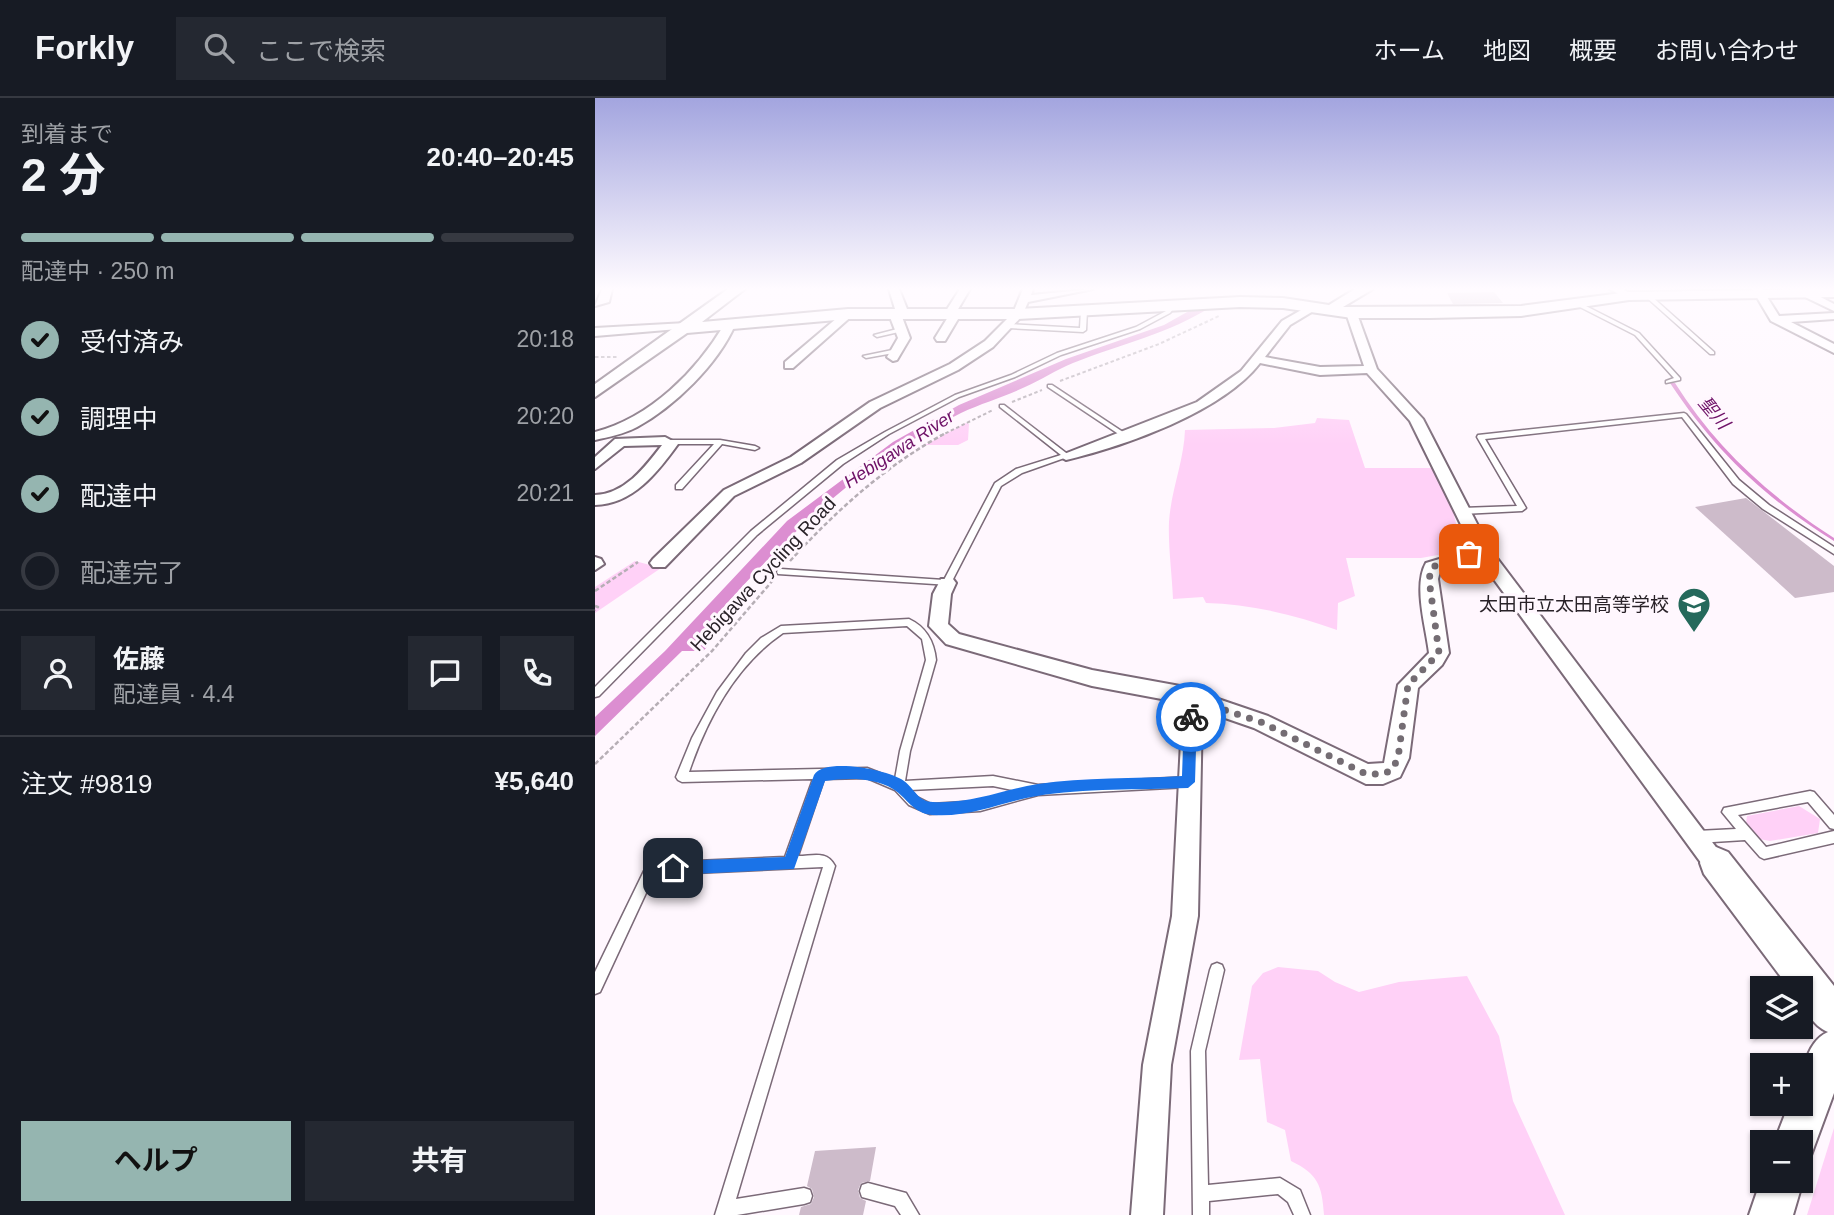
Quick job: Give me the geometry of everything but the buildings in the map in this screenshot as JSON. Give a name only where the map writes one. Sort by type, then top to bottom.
[{"type":"street","points":[[595,392],[665,341]]},
{"type":"street","points":[[595,465],[617,436],[655,409],[721,341]]},
{"type":"street","points":[[789,365],[817,341]]},
{"type":"street","points":[[895,354],[902,341]]},
{"type":"street","points":[[659,563],[729,494],[812,450],[875,405],[954,367],[991,341]]},
{"type":"street","points":[[1066,456],[1202,405],[1233,385],[1271,341]]},
{"type":"street","points":[[1362,341],[1378,382],[1416,419],[1483,552],[1834,1016]]},
{"type":"street","points":[[1818,341],[1834,349]]},
{"type":"street","points":[[1256,359],[1320,372],[1371,369]]},
{"type":"street","points":[[595,436],[669,442],[669,447],[622,496],[610,500],[595,500]]},
{"type":"street","points":[[947,583],[942,594],[939,626],[953,639],[1092,678],[1179,694],[1261,722],[1366,774],[1383,774],[1392,770],[1398,758],[1408,685],[1439,653],[1429,579],[1432,567],[1483,552]]},
{"type":"street","points":[[1147,1215],[1157,1065],[1185,916],[1188,782],[1194,700]]},
{"type":"street","points":[[1800,1130],[1825,1064],[1834,1049]]},
{"type":"street","points":[[1771,1215],[1778,1193]]},
{"type":"lane","points":[[595,693],[676,615],[740,546],[840,462],[887,433],[957,396],[1013,376],[1059,354],[1098,341]]},
{"type":"lane","points":[[1644,341],[1678,379],[1672,382]]},
{"type":"lane","points":[[1698,341],[1712,353]]},
{"type":"lane","points":[[866,356],[895,354]]},
{"type":"lane","points":[[1050,386],[1125,436]]},
{"type":"lane","points":[[1002,406],[1066,456]]},
{"type":"lane","points":[[1462,511],[1522,508],[1481,437],[1684,415],[1736,482],[1766,507],[1834,551]]},
{"type":"lane","points":[[669,442],[720,442],[755,447]]},
{"type":"lane","points":[[679,487],[720,442]]},
{"type":"lane","points":[[781,572],[947,583],[998,485],[1019,471],[1066,456]]},
{"type":"lane","points":[[899,786],[905,751],[931,660],[930,647],[922,631],[909,622],[781,630],[771,635],[732,677],[682,777],[867,773],[899,786],[993,781],[1038,790]]},
{"type":"lane","points":[[789,864],[820,775]]},
{"type":"lane","points":[[899,786],[913,802],[930,809],[980,806],[1038,790],[1188,782]]},
{"type":"lane","points":[[1834,824],[1810,796],[1728,812],[1764,853],[1834,837]]},
{"type":"lane","points":[[1706,850],[1746,834]]},
{"type":"lane","points":[[595,988],[648,875],[673,868],[825,861],[829,866],[724,1212],[804,1196]]},
{"type":"lane","points":[[1201,1215],[1198,1051],[1217,970]]},
{"type":"lane","points":[[1200,1194],[1280,1186],[1294,1196],[1302,1215]]},
{"type":"lane","points":[[867,1191],[900,1199],[911,1215]]},
{"type":"path","name":"Hebigawa Cycling Road","points":[[595,764],[712,651],[814,533],[857,493],[925,445],[1002,406],[1092,366],[1165,341]]},
{"type":"path","points":[[595,591],[638,562]]},
{"type":"shaded area","points":[[1118,341],[1136,341],[1073,363],[1017,391],[961,413],[885,458],[818,512],[756,572],[697,637],[708,646],[703,651],[682,651],[595,736],[595,717],[665,651],[787,521],[893,442],[959,405],[1066,359]]},
{"type":"shaded area","points":[[1670,383],[1675,383],[1708,428],[1745,469],[1766,488],[1834,538],[1834,541],[1786,508],[1723,452]]},
{"type":"shaded area","points":[[1317,418],[1349,420],[1365,468],[1432,468],[1452,507],[1462,548],[1460,551],[1421,558],[1346,558],[1355,596],[1338,603],[1337,630],[1273,611],[1206,603],[1203,597],[1173,599],[1169,522],[1185,430],[1274,428],[1315,423]]},
{"type":"shaded area","points":[[966,423],[969,424],[968,440],[958,445],[925,445]]},
{"type":"shaded area","points":[[635,561],[661,568],[595,613],[595,587]]},
{"type":"shaded area","points":[[1799,806],[1820,819],[1818,833],[1770,841],[1759,839],[1746,823],[1747,816]]},
{"type":"shaded area","points":[[1278,967],[1318,971],[1359,992],[1399,982],[1467,976],[1499,1036],[1513,1101],[1565,1215],[1324,1215],[1317,1182],[1307,1171],[1291,1161],[1285,1130],[1267,1122],[1260,1059],[1239,1060],[1252,986],[1263,973]]},
{"type":"shaded area","points":[[1834,1128],[1834,1215],[1807,1215]]},
{"type":"way so far","points":[[1191,717],[1194,700],[1261,722],[1366,774],[1383,774],[1392,770],[1398,758],[1408,685],[1439,653],[1438,628],[1429,579],[1432,567],[1469,554]]},
{"type":"place","name":"太田市立太田高等学校","points":[[1694,634]]},
{"type":"route","points":[[673,868],[789,864],[820,775],[844,772],[876,775],[899,786],[913,802],[930,809],[980,806],[1038,790],[1188,782],[1191,717]]},
{"type":"water label","name":"聖川","points":[[1714,413]]},
{"type":"water label","name":"Hebigawa River","points":[[899,449]]}]
